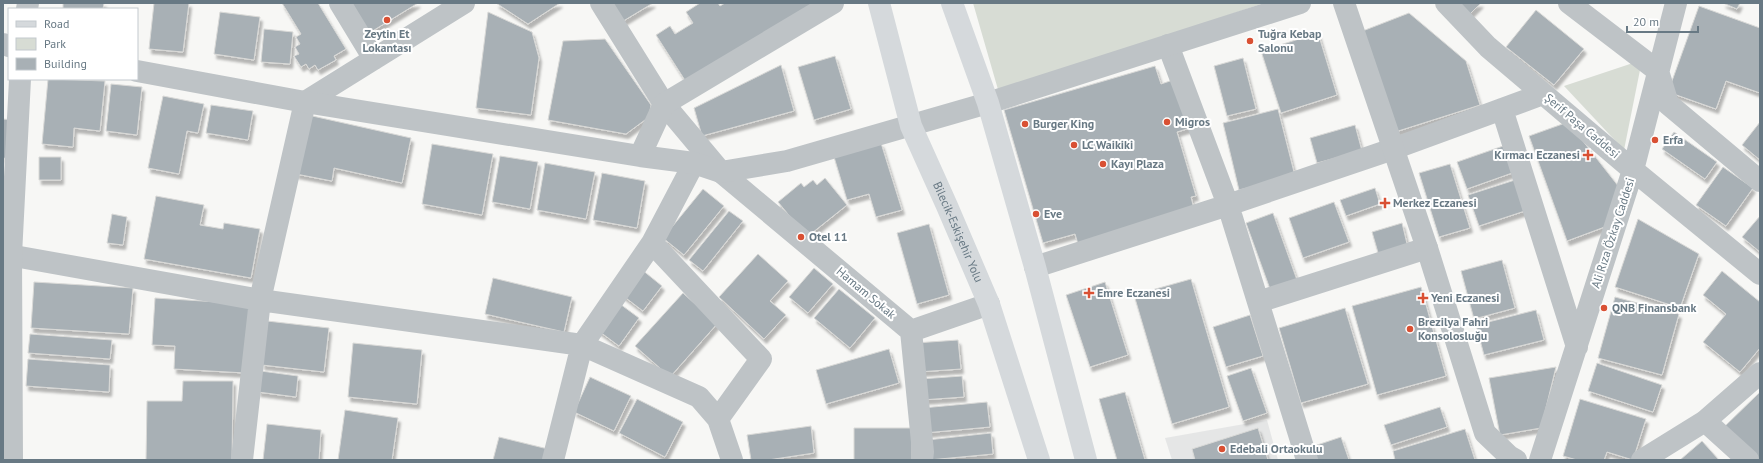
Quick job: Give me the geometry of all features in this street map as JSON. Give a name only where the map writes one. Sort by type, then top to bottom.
[{"type":"main road","name":"Bilecik-Eskişehir Yolu","points":[[878,3],[911,126],[948,206],[989,304],[1039,460]]},
{"type":"main road","points":[[952,3],[988,103],[1035,267],[1086,460]]},
{"type":"street","points":[[340,3],[374,59]]},
{"type":"street","points":[[242,460],[260,300],[305,102],[464,3]]},
{"type":"street","points":[[601,3],[664,104],[721,172]]},
{"type":"street","points":[[640,156],[664,104],[833,3]]},
{"type":"street","points":[[138,71],[305,102],[640,156],[694,163],[721,172],[788,161],[911,126],[988,103],[1300,3]]},
{"type":"street","points":[[1344,3],[1427,248],[1485,433],[1508,459]]},
{"type":"street","name":"Şerif Paşa Caddesi","points":[[1446,3],[1488,47],[1633,170],[1760,274]]},
{"type":"street","points":[[1569,3],[1658,71],[1668,104],[1760,181]]},
{"type":"street","name":"Ali Rıza Özkay Caddesi","points":[[1540,460],[1633,170],[1676,3]]},
{"type":"street","points":[[1168,45],[1228,205],[1307,460]]},
{"type":"street","points":[[12,460],[7,255],[20,80]]},
{"type":"street","points":[[1035,267],[1228,205],[1393,149],[1543,94]]},
{"type":"street","points":[[1502,109],[1576,347]]},
{"type":"street","points":[[552,460],[582,345],[652,243],[694,163]]},
{"type":"street","name":"Hamam Sokak","points":[[721,172],[911,331]]},
{"type":"street","points":[[652,243],[761,360],[718,419]]},
{"type":"street","points":[[1258,302],[1427,248]]},
{"type":"street","points":[[7,255],[260,300],[582,345],[698,398],[718,419],[732,460]]},
{"type":"street","points":[[922,460],[923,452],[911,331],[989,304]]},
{"type":"street","points":[[1642,460],[1705,421],[1760,373]]},
{"type":"street","points":[[1705,421],[1748,460]]},
{"type":"shaded area","name":"Edebali Ortaokulu","points":[[1267,420],[1278,460],[1172,460],[1165,438]]},
{"type":"green space","points":[[973,3],[1264,3],[999,93]]},
{"type":"green space","points":[[1642,60],[1624,150],[1564,86]]},
{"type":"building","points":[[63,3],[104,3],[103,8],[63,8]]},
{"type":"building","points":[[154,3],[189,3],[183,52],[149,49]]},
{"type":"building","points":[[282,3],[318,3],[346,49],[334,56],[336,60],[318,70],[315,65],[309,69],[306,64],[301,67],[294,56],[299,54],[295,47],[300,44],[296,37],[301,34]]},
{"type":"building","points":[[346,3],[418,3],[366,35]]},
{"type":"building","points":[[496,3],[560,3],[528,24]]},
{"type":"building","points":[[608,3],[653,3],[620,23]]},
{"type":"building","points":[[700,3],[718,3],[720,6],[725,3],[816,3],[688,85],[656,35],[670,26],[675,34],[693,23],[686,12]]},
{"type":"building","points":[[1450,3],[1481,3],[1466,18]]},
{"type":"building","points":[[1723,3],[1740,3],[1737,9]]},
{"type":"building","points":[[1699,6],[1760,28],[1760,93],[1726,81],[1716,109],[1668,92]]},
{"type":"building","points":[[1536,10],[1584,49],[1554,85],[1506,47]]},
{"type":"building","points":[[220,12],[260,17],[254,60],[214,54]]},
{"type":"building","points":[[488,12],[532,32],[539,58],[531,115],[476,108]]},
{"type":"building","points":[[1409,13],[1466,61],[1480,105],[1392,133],[1360,32]]},
{"type":"building","points":[[264,29],[293,32],[290,64],[261,62]]},
{"type":"building","points":[[1318,33],[1337,95],[1281,113],[1261,51]]},
{"type":"building","points":[[605,39],[651,105],[649,117],[626,134],[548,120],[563,41]]},
{"type":"building","points":[[835,56],[851,109],[814,120],[798,67]]},
{"type":"building","points":[[1243,58],[1256,109],[1227,116],[1214,66]]},
{"type":"building","points":[[781,65],[794,111],[702,136],[694,108]]},
{"type":"building","name":"Kayı Plaza","points":[[1155,66],[1161,84],[1176,79],[1190,128],[1177,132],[1196,196],[1191,197],[1194,209],[1078,244],[1075,234],[1043,243],[1004,110]]},
{"type":"building","points":[[48,80],[105,81],[100,131],[74,128],[73,147],[42,144]]},
{"type":"building","points":[[111,84],[142,87],[137,135],[106,131]]},
{"type":"building","points":[[163,96],[204,104],[198,133],[187,131],[179,174],[148,168]]},
{"type":"building","points":[[211,105],[253,111],[248,140],[206,133]]},
{"type":"building","points":[[1278,109],[1295,176],[1239,190],[1223,123]]},
{"type":"building","points":[[308,115],[411,138],[402,183],[334,168],[332,181],[296,174]]},
{"type":"building","points":[[3,119],[13,120],[10,159],[3,158]]},
{"type":"building","points":[[1568,122],[1619,187],[1610,225],[1567,241],[1529,136]]},
{"type":"building","points":[[1760,122],[1760,160],[1742,145]]},
{"type":"building","points":[[1355,125],[1362,151],[1317,163],[1310,138]]},
{"type":"building","points":[[1674,132],[1717,162],[1705,179],[1662,149]]},
{"type":"building","points":[[881,143],[902,210],[876,217],[869,194],[847,200],[834,157]]},
{"type":"building","points":[[432,144],[493,154],[482,215],[422,204]]},
{"type":"building","points":[[1506,145],[1515,172],[1467,189],[1457,162]]},
{"type":"building","points":[[500,156],[538,162],[530,209],[492,202]]},
{"type":"building","points":[[39,157],[61,157],[61,180],[39,180]]},
{"type":"building","points":[[545,163],[595,172],[586,219],[537,210]]},
{"type":"building","points":[[1450,164],[1470,228],[1439,237],[1419,173]]},
{"type":"building","points":[[1723,167],[1753,188],[1726,226],[1696,205]]},
{"type":"building","points":[[602,173],[645,181],[637,228],[593,220]]},
{"type":"building","points":[[825,178],[847,205],[807,237],[778,202],[801,183],[804,187],[813,180],[817,185]]},
{"type":"building","points":[[1518,179],[1528,210],[1479,226],[1468,195]]},
{"type":"building","points":[[1375,188],[1380,204],[1346,216],[1340,200]]},
{"type":"building","points":[[703,189],[724,206],[684,255],[663,238]]},
{"type":"building","points":[[156,196],[204,205],[200,225],[223,229],[224,223],[260,229],[251,278],[144,259]]},
{"type":"building","points":[[1334,202],[1349,242],[1303,258],[1289,218]]},
{"type":"building","points":[[729,211],[743,221],[703,271],[689,260]]},
{"type":"building","points":[[1273,213],[1297,280],[1270,289],[1246,223]]},
{"type":"building","points":[[112,214],[127,217],[123,245],[107,243]]},
{"type":"building","points":[[1760,216],[1760,252],[1742,237]]},
{"type":"building","points":[[1638,219],[1699,254],[1680,308],[1615,287]]},
{"type":"building","points":[[1402,223],[1408,248],[1379,256],[1372,232]]},
{"type":"building","points":[[929,224],[949,295],[917,304],[897,233]]},
{"type":"building","points":[[758,254],[788,281],[770,301],[786,315],[764,339],[719,297]]},
{"type":"building","points":[[1502,260],[1515,308],[1474,319],[1461,271]]},
{"type":"building","points":[[814,268],[833,284],[808,313],[789,297]]},
{"type":"building","points":[[641,269],[662,286],[643,311],[622,295]]},
{"type":"building","points":[[1722,271],[1760,302],[1760,348],[1740,372],[1703,342],[1726,314],[1703,295]]},
{"type":"building","points":[[493,278],[572,297],[564,332],[485,314]]},
{"type":"building","points":[[1191,279],[1229,407],[1172,424],[1134,295]]},
{"type":"building","points":[[34,282],[133,288],[129,334],[31,328]]},
{"type":"building","points":[[1105,282],[1128,355],[1090,367],[1066,295]]},
{"type":"building","points":[[1421,287],[1446,376],[1377,395],[1352,306]]},
{"type":"building","points":[[839,289],[875,318],[850,348],[814,318]]},
{"type":"building","points":[[683,293],[717,324],[670,377],[635,346]]},
{"type":"building","points":[[1615,297],[1679,314],[1662,375],[1598,358]]},
{"type":"building","points":[[155,298],[250,304],[246,373],[174,369],[175,346],[152,345]]},
{"type":"building","points":[[616,301],[639,318],[619,346],[596,329]]},
{"type":"building","points":[[1345,308],[1368,384],[1301,403],[1279,328]]},
{"type":"building","points":[[1536,310],[1544,340],[1484,355],[1476,325]]},
{"type":"building","points":[[1250,315],[1263,356],[1226,367],[1213,327]]},
{"type":"building","points":[[267,321],[329,328],[324,372],[262,365]]},
{"type":"building","points":[[30,334],[112,340],[110,359],[28,353]]},
{"type":"building","points":[[958,340],[961,369],[917,372],[915,343]]},
{"type":"building","points":[[353,343],[422,350],[417,404],[348,397]]},
{"type":"building","points":[[889,349],[899,383],[826,404],[816,370]]},
{"type":"building","points":[[28,359],[110,365],[109,392],[26,386]]},
{"type":"building","points":[[1597,363],[1662,385],[1653,412],[1588,391]]},
{"type":"building","points":[[1556,367],[1541,428],[1500,435],[1489,378]]},
{"type":"building","points":[[1251,368],[1267,413],[1243,421],[1227,376]]},
{"type":"building","points":[[261,371],[298,376],[296,397],[258,392]]},
{"type":"building","points":[[962,376],[964,397],[921,400],[920,379]]},
{"type":"building","points":[[590,377],[631,396],[614,431],[574,412]]},
{"type":"building","points":[[183,381],[233,381],[232,460],[146,460],[147,401],[182,401]]},
{"type":"building","points":[[1125,392],[1145,460],[1117,460],[1099,399]]},
{"type":"building","points":[[1760,392],[1760,460],[1755,460],[1723,428]]},
{"type":"building","points":[[637,399],[683,422],[665,457],[619,433]]},
{"type":"building","points":[[1580,399],[1646,419],[1633,460],[1607,452],[1604,460],[1577,460],[1563,456]]},
{"type":"building","points":[[987,402],[990,427],[924,433],[922,408]]},
{"type":"building","points":[[1440,407],[1447,427],[1391,445],[1384,425]]},
{"type":"building","points":[[345,410],[398,418],[392,460],[338,460]]},
{"type":"building","points":[[267,424],[321,430],[319,460],[263,460]]},
{"type":"building","points":[[811,426],[814,453],[768,460],[751,460],[747,435]]},
{"type":"building","points":[[854,428],[912,428],[912,460],[854,460]]},
{"type":"building","points":[[1258,428],[1268,460],[1195,460],[1192,449]]},
{"type":"building","points":[[1465,429],[1475,460],[1395,460],[1393,451]]},
{"type":"building","points":[[991,433],[993,454],[929,460],[927,440]]},
{"type":"building","points":[[499,437],[548,449],[545,460],[493,460]]},
{"type":"building","points":[[1341,437],[1349,460],[1316,460],[1311,447]]},
{"type":"building","points":[[1702,441],[1719,460],[1680,460]]},
{"type":"place","name":"Zeytin Et Lokantası","points":[[387,20]]},
{"type":"place","name":"Tuğra Kebap Salonu","points":[[1250,41]]},
{"type":"place","name":"Migros","points":[[1167,122]]},
{"type":"place","name":"Burger King","points":[[1025,124]]},
{"type":"place","name":"Erfa","points":[[1655,140]]},
{"type":"place","name":"LC Waikiki","points":[[1074,145]]},
{"type":"place","name":"Kırmacı Eczanesi","points":[[1588,155]]},
{"type":"place","name":"Kayı Plaza","points":[[1103,164]]},
{"type":"place","name":"Merkez Eczanesi","points":[[1385,203]]},
{"type":"place","name":"Eve","points":[[1036,214]]},
{"type":"place","name":"Otel 11","points":[[801,237]]},
{"type":"place","name":"Emre Eczanesi","points":[[1089,293]]},
{"type":"place","name":"Yeni Eczanesi","points":[[1423,298]]},
{"type":"place","name":"QNB Finansbank","points":[[1604,308]]},
{"type":"place","name":"Brezilya Fahri Konsolosluğu","points":[[1410,329]]},
{"type":"place","name":"Edebali Ortaokulu","points":[[1222,449]]}]
